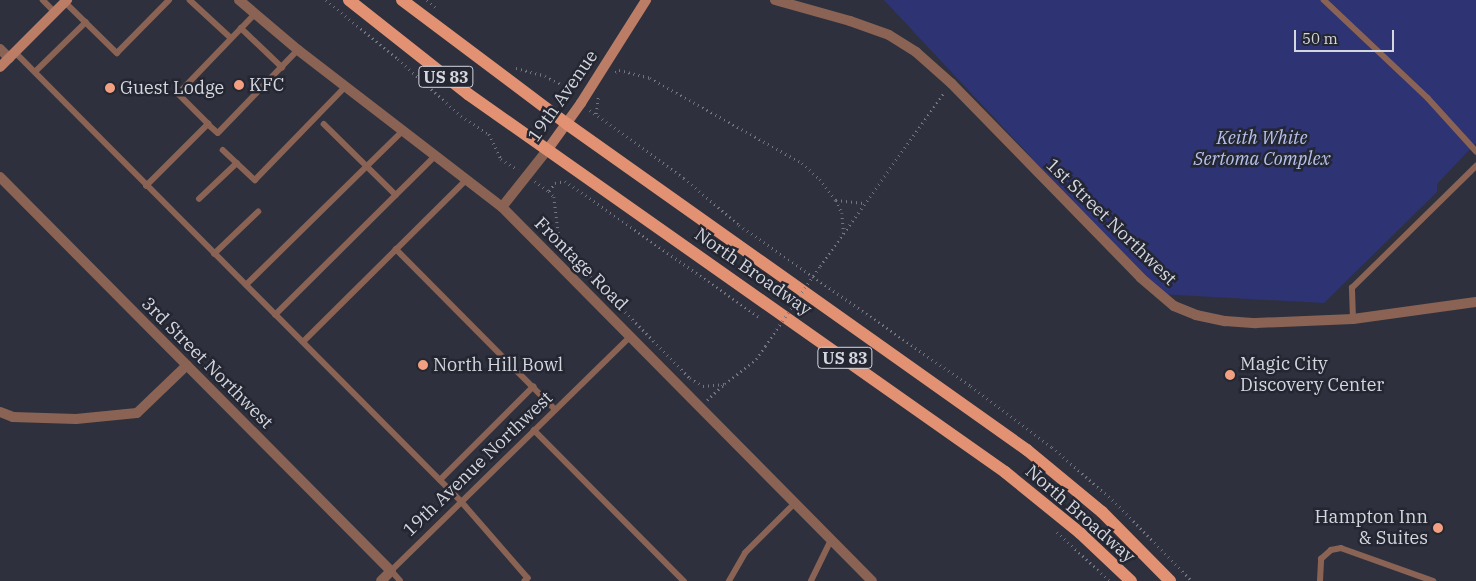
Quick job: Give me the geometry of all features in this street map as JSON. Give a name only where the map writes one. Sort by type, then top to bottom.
[{"type":"main road","name":"North Broadway","points":[[350,0],[468,94],[1005,472],[1080,532],[1131,581]]},
{"type":"main road","name":"North Broadway","points":[[402,0],[567,124],[1028,450],[1102,512],[1170,581]]},
{"type":"street","name":"Frontage Road","points":[[239,0],[298,50],[502,207],[872,581]]},
{"type":"street","name":"19th Avenue","points":[[502,207],[567,124],[646,0]]},
{"type":"street","name":"1st Street Northwest","points":[[775,0],[850,21],[889,35],[916,52],[951,83],[1141,278],[1174,306],[1225,321],[1256,322],[1353,319],[1476,302]]},
{"type":"street","points":[[0,67],[66,1]]},
{"type":"street","points":[[0,49],[12,55]]},
{"type":"street","name":"3rd Street Northwest","points":[[0,177],[390,571]]},
{"type":"street","points":[[0,412],[13,417],[76,420],[137,414],[186,366]]},
{"type":"street","points":[[381,581],[390,571]]},
{"type":"lane","points":[[43,0],[55,12]]},
{"type":"lane","points":[[66,1],[117,53],[169,0]]},
{"type":"lane","points":[[190,0],[232,38]]},
{"type":"lane","points":[[1324,0],[1428,98],[1476,151]]},
{"type":"lane","points":[[255,14],[178,94],[218,133],[298,50]]},
{"type":"lane","points":[[35,72],[86,22]]},
{"type":"lane","points":[[241,28],[282,68]]},
{"type":"lane","points":[[12,55],[35,72],[146,186],[461,501],[528,578],[525,581]]},
{"type":"lane","points":[[224,150],[255,180],[346,86]]},
{"type":"lane","points":[[146,186],[208,124]]},
{"type":"lane","points":[[324,124],[368,165],[396,195]]},
{"type":"lane","points":[[246,285],[404,130]]},
{"type":"lane","points":[[275,315],[436,155]]},
{"type":"lane","points":[[200,200],[237,162]]},
{"type":"lane","points":[[1353,319],[1352,288],[1476,166]]},
{"type":"lane","points":[[303,342],[467,179]]},
{"type":"lane","points":[[214,254],[258,212]]},
{"type":"lane","points":[[396,249],[555,409]]},
{"type":"lane","name":"19th Avenue Northwest","points":[[390,571],[630,337]]},
{"type":"lane","points":[[440,480],[533,387]]},
{"type":"lane","points":[[534,430],[684,581]]},
{"type":"lane","points":[[729,581],[745,553],[795,503]]},
{"type":"lane","points":[[811,581],[831,540]]},
{"type":"lane","points":[[1320,581],[1321,559],[1331,550],[1341,548],[1433,581]]},
{"type":"lane","points":[[390,571],[400,581]]},
{"type":"path","points":[[326,0],[398,59],[461,116],[489,134],[501,159],[549,191],[554,197],[559,237],[566,251],[690,378],[703,386],[724,384]]},
{"type":"path","points":[[428,0],[442,12]]},
{"type":"path","points":[[509,63],[517,69],[545,76],[559,83],[596,115],[684,178],[739,225],[971,386],[1052,447],[1116,503],[1192,581]]},
{"type":"path","points":[[613,73],[619,70],[650,78],[802,164],[820,179],[836,200],[842,213],[844,234]]},
{"type":"path","points":[[700,407],[724,384],[756,359],[951,83]]},
{"type":"path","points":[[596,115],[598,98],[603,89]]},
{"type":"path","points":[[549,191],[555,183],[566,181],[762,318]]},
{"type":"path","points":[[836,200],[866,203]]},
{"type":"path","points":[[770,324],[778,330]]},
{"type":"path","points":[[1053,528],[1110,581]]},
{"type":"green space","name":"Keith White Sertoma Complex","points":[[884,0],[1476,0],[1476,143],[1437,184],[1437,192],[1324,303],[1159,294]]},
{"type":"place","name":"KFC","points":[[239,85]]},
{"type":"place","name":"Guest Lodge","points":[[110,88]]},
{"type":"place","name":"North Hill Bowl","points":[[423,365]]},
{"type":"place","name":"Magic City Discovery Center","points":[[1230,375]]},
{"type":"place","name":"Hampton Inn & Suites","points":[[1438,528]]}]
